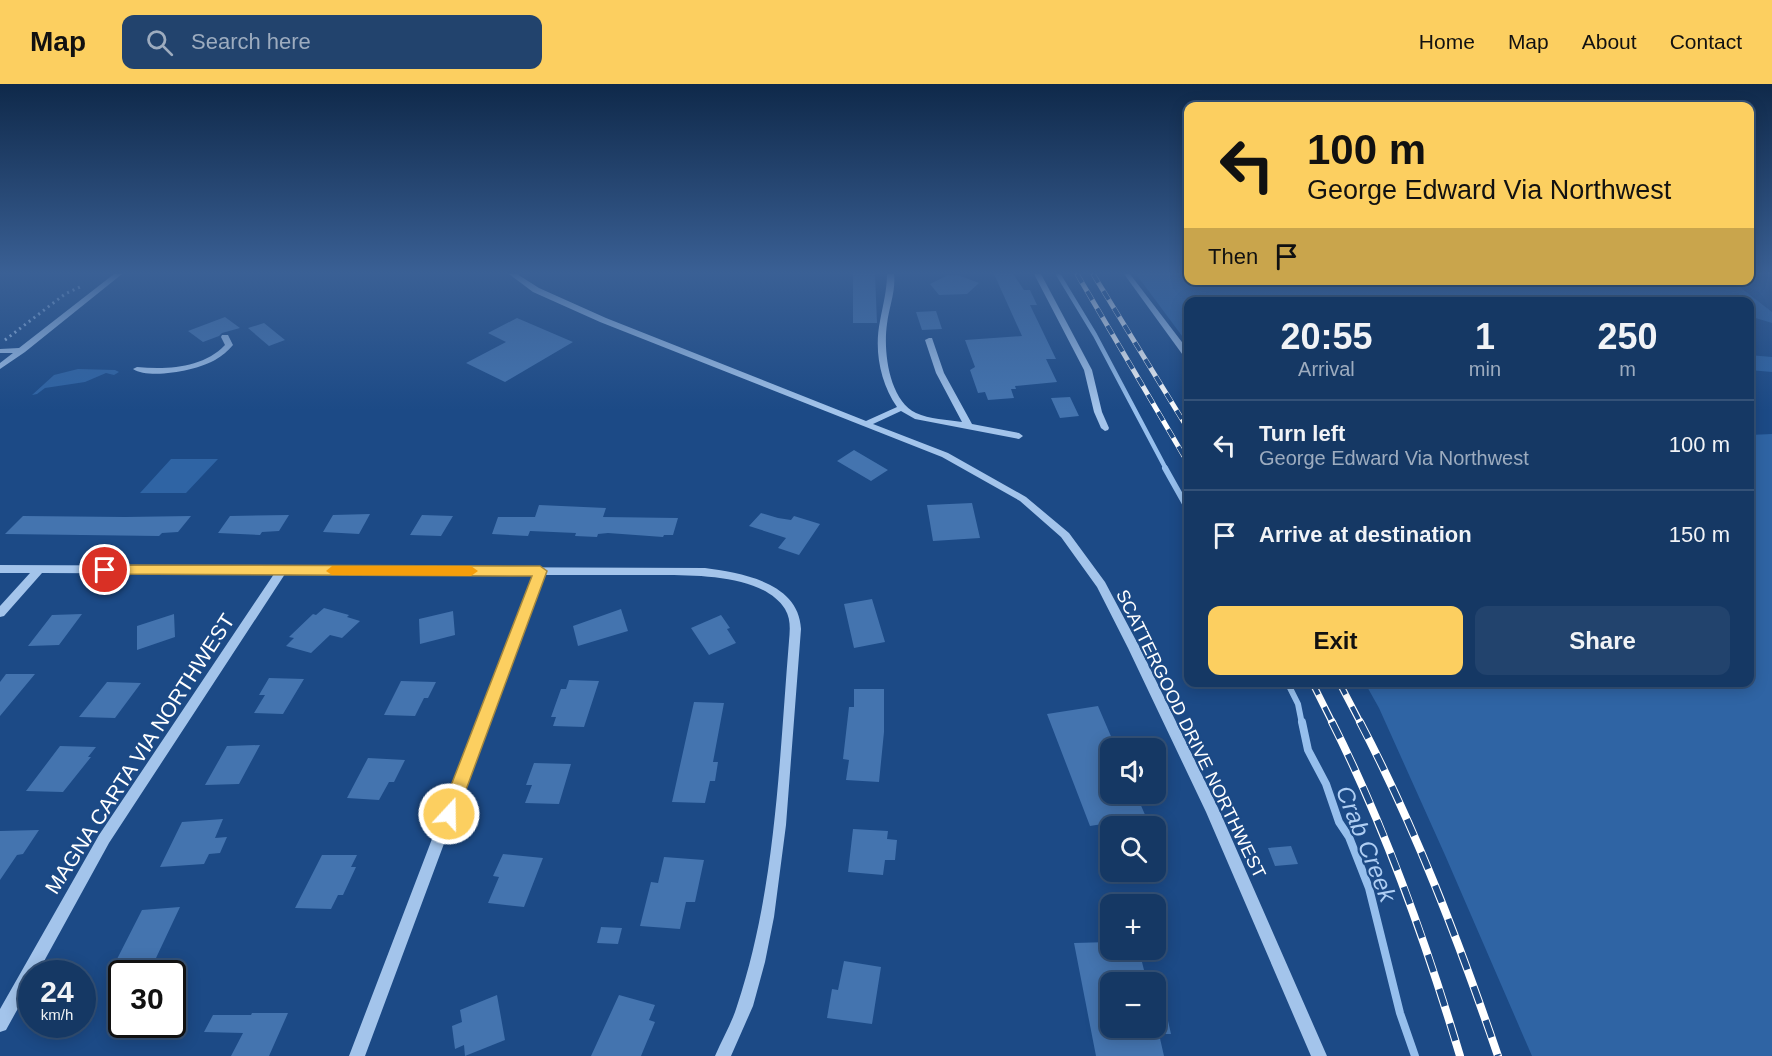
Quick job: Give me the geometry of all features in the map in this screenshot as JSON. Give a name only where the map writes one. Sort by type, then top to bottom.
[{"type":"street","points":[[0,368],[61,319]]},
{"type":"street","name":"SCATTERGOOD DRIVE NORTHWEST","points":[[602,319],[945,455],[1023,499],[1065,535],[1101,585],[1134,648],[1213,812],[1319,1056]]},
{"type":"street","points":[[884,319],[883,361],[894,398],[902,408],[915,416],[1019,436]]},
{"type":"street","points":[[1061,319],[1088,370],[1098,412],[1105,428]]},
{"type":"street","points":[[1161,319],[1184,351]]},
{"type":"street","points":[[137,369],[167,371],[204,362],[226,350],[229,345],[225,337]]},
{"type":"street","points":[[929,340],[940,373],[968,425]]},
{"type":"street","points":[[0,351],[22,350]]},
{"type":"street","points":[[865,424],[902,408]]},
{"type":"street","points":[[0,569],[705,572],[737,576],[761,585],[781,599],[794,616],[795,640],[769,904],[744,1007],[723,1056]]},
{"type":"street","points":[[0,612],[39,569]]},
{"type":"street","name":"MAGNA CARTA VIA NORTHWEST","points":[[0,1024],[104,839],[282,570]]},
{"type":"street","points":[[357,1056],[540,571]]},
{"type":"path","points":[[0,344],[32,319]]},
{"type":"shaded area","points":[[1170,319],[1184,319],[1184,339]]},
{"type":"shaded area","points":[[1754,355],[1772,357],[1772,372],[1754,370]]},
{"type":"shaded area","points":[[78,369],[119,372],[114,375],[106,373],[85,382],[45,388],[32,395],[54,375]]},
{"type":"shaded area","points":[[1772,434],[1772,1056],[1532,1056],[1445,855],[1379,708],[1367,687],[1754,687],[1754,435]]},
{"type":"shaded area","points":[[171,459],[218,459],[186,493],[140,493]]},
{"type":"building","points":[[219,319],[228,319],[240,328],[203,342],[188,331]]},
{"type":"building","points":[[514,319],[520,319],[573,342],[505,382],[466,363],[506,342],[488,333]]},
{"type":"building","points":[[853,319],[877,319],[877,323],[853,323]]},
{"type":"building","points":[[918,319],[939,319],[942,329],[922,330]]},
{"type":"building","points":[[1014,319],[1037,319],[1056,359],[1046,359],[1057,382],[1015,386],[1016,389],[1011,389],[1014,398],[988,400],[985,392],[978,393],[970,370],[975,367],[965,340],[1022,336]]},
{"type":"building","points":[[264,323],[285,340],[269,346],[248,328]]},
{"type":"building","points":[[1070,397],[1079,416],[1060,418],[1051,398]]},
{"type":"building","points":[[854,450],[888,470],[871,481],[837,461]]},
{"type":"building","points":[[972,503],[980,538],[933,541],[927,505]]},
{"type":"building","points":[[539,505],[606,508],[603,517],[678,518],[673,535],[663,537],[608,533],[598,534],[597,537],[575,536],[576,533],[530,531],[528,536],[492,534],[498,517],[535,517]]},
{"type":"building","points":[[761,513],[791,520],[794,516],[820,524],[799,555],[778,548],[786,538],[749,526]]},
{"type":"building","points":[[370,514],[359,534],[323,532],[333,515]]},
{"type":"building","points":[[289,515],[279,531],[262,532],[260,535],[218,533],[230,516]]},
{"type":"building","points":[[422,515],[453,516],[441,536],[410,535]]},
{"type":"building","points":[[23,516],[191,516],[178,532],[162,533],[159,536],[5,534]]},
{"type":"building","points":[[872,599],[885,642],[854,648],[844,604]]},
{"type":"building","points":[[324,608],[349,615],[347,617],[360,621],[342,638],[330,635],[311,653],[286,646],[294,638],[289,637],[313,614],[316,615]]},
{"type":"building","points":[[621,609],[628,631],[578,646],[573,626]]},
{"type":"building","points":[[453,611],[455,635],[420,644],[419,619]]},
{"type":"building","points":[[82,614],[59,645],[28,646],[52,615]]},
{"type":"building","points":[[174,614],[175,637],[137,650],[137,626]]},
{"type":"building","points":[[721,615],[736,643],[709,655],[691,628]]},
{"type":"building","points":[[6,674],[35,674],[0,716],[0,682]]},
{"type":"building","points":[[269,678],[304,679],[283,714],[254,713],[265,695],[259,695]]},
{"type":"building","points":[[569,680],[599,681],[584,727],[553,726],[556,717],[551,717],[561,689],[566,689]]},
{"type":"building","points":[[401,681],[436,682],[428,698],[424,698],[415,716],[384,715]]},
{"type":"building","points":[[107,682],[141,683],[115,718],[79,717]]},
{"type":"building","points":[[854,689],[884,689],[884,732],[879,782],[846,780],[849,760],[843,759],[849,707],[854,707]]},
{"type":"building","points":[[694,702],[724,703],[713,762],[718,762],[715,781],[710,781],[705,803],[672,802]]},
{"type":"building","points":[[1098,706],[1112,738],[1100,738],[1100,804],[1140,804],[1146,816],[1100,816],[1100,824],[1090,826],[1047,714]]},
{"type":"building","points":[[260,745],[239,784],[205,785],[227,746]]},
{"type":"building","points":[[60,746],[96,747],[88,757],[91,757],[63,792],[26,791]]},
{"type":"building","points":[[368,758],[405,760],[394,782],[389,782],[379,800],[347,798]]},
{"type":"building","points":[[534,763],[571,764],[559,804],[525,803],[532,785],[526,785]]},
{"type":"building","points":[[223,819],[215,838],[227,837],[220,853],[209,854],[204,864],[160,867],[182,822]]},
{"type":"building","points":[[853,829],[888,831],[887,839],[897,840],[895,860],[885,860],[883,875],[848,872]]},
{"type":"building","points":[[39,830],[23,854],[17,855],[0,880],[0,831]]},
{"type":"building","points":[[1291,846],[1298,864],[1275,866],[1268,848]]},
{"type":"building","points":[[503,854],[543,858],[524,907],[488,903],[499,877],[493,876]]},
{"type":"building","points":[[322,855],[357,855],[351,867],[356,867],[343,895],[338,895],[331,909],[295,908]]},
{"type":"building","points":[[664,857],[704,860],[695,902],[686,902],[680,929],[640,926],[651,882],[658,883]]},
{"type":"building","points":[[180,907],[156,958],[117,960],[142,910]]},
{"type":"building","points":[[601,927],[622,928],[618,944],[597,943]]},
{"type":"building","points":[[1100,942],[1100,960],[1142,960],[1144,972],[1100,972],[1100,1038],[1160,1038],[1164,1056],[1096,1056],[1074,943]]},
{"type":"building","points":[[844,961],[881,967],[872,1024],[827,1018],[832,989],[838,990]]},
{"type":"building","points":[[497,995],[505,1040],[465,1056],[464,1045],[455,1049],[452,1026],[462,1022],[460,1010]]},
{"type":"building","points":[[619,995],[655,1005],[649,1020],[655,1022],[641,1056],[591,1056]]},
{"type":"building","points":[[1166,1012],[1171,1034],[1166,1034]]},
{"type":"building","points":[[252,1013],[288,1013],[269,1056],[231,1056],[243,1033],[204,1032],[213,1015],[251,1015]]},
{"type":"waterway","name":"Crab Creek","points":[[1086,319],[1166,469]]},
{"type":"waterway","name":"Crab Creek","points":[[1165,468],[1184,502]]},
{"type":"waterway","name":"Crab Creek","points":[[1290,687],[1298,704],[1302,724]]},
{"type":"waterway","name":"Crab Creek","points":[[1302,722],[1308,750],[1326,784],[1339,822],[1349,837],[1369,888],[1400,1013],[1415,1056]]},
{"type":"railway","points":[[1104,319],[1184,456]]},
{"type":"railway","points":[[1121,319],[1184,422]]},
{"type":"railway","points":[[1314,687],[1352,762],[1404,886],[1460,1056]]},
{"type":"railway","points":[[1342,687],[1361,724]]},
{"type":"railway","points":[[1361,724],[1400,803],[1435,886],[1498,1056]]},
{"type":"slow traffic","points":[[332,571],[471,571]]},
{"type":"route","points":[[105,570],[540,571],[449,814]]}]
